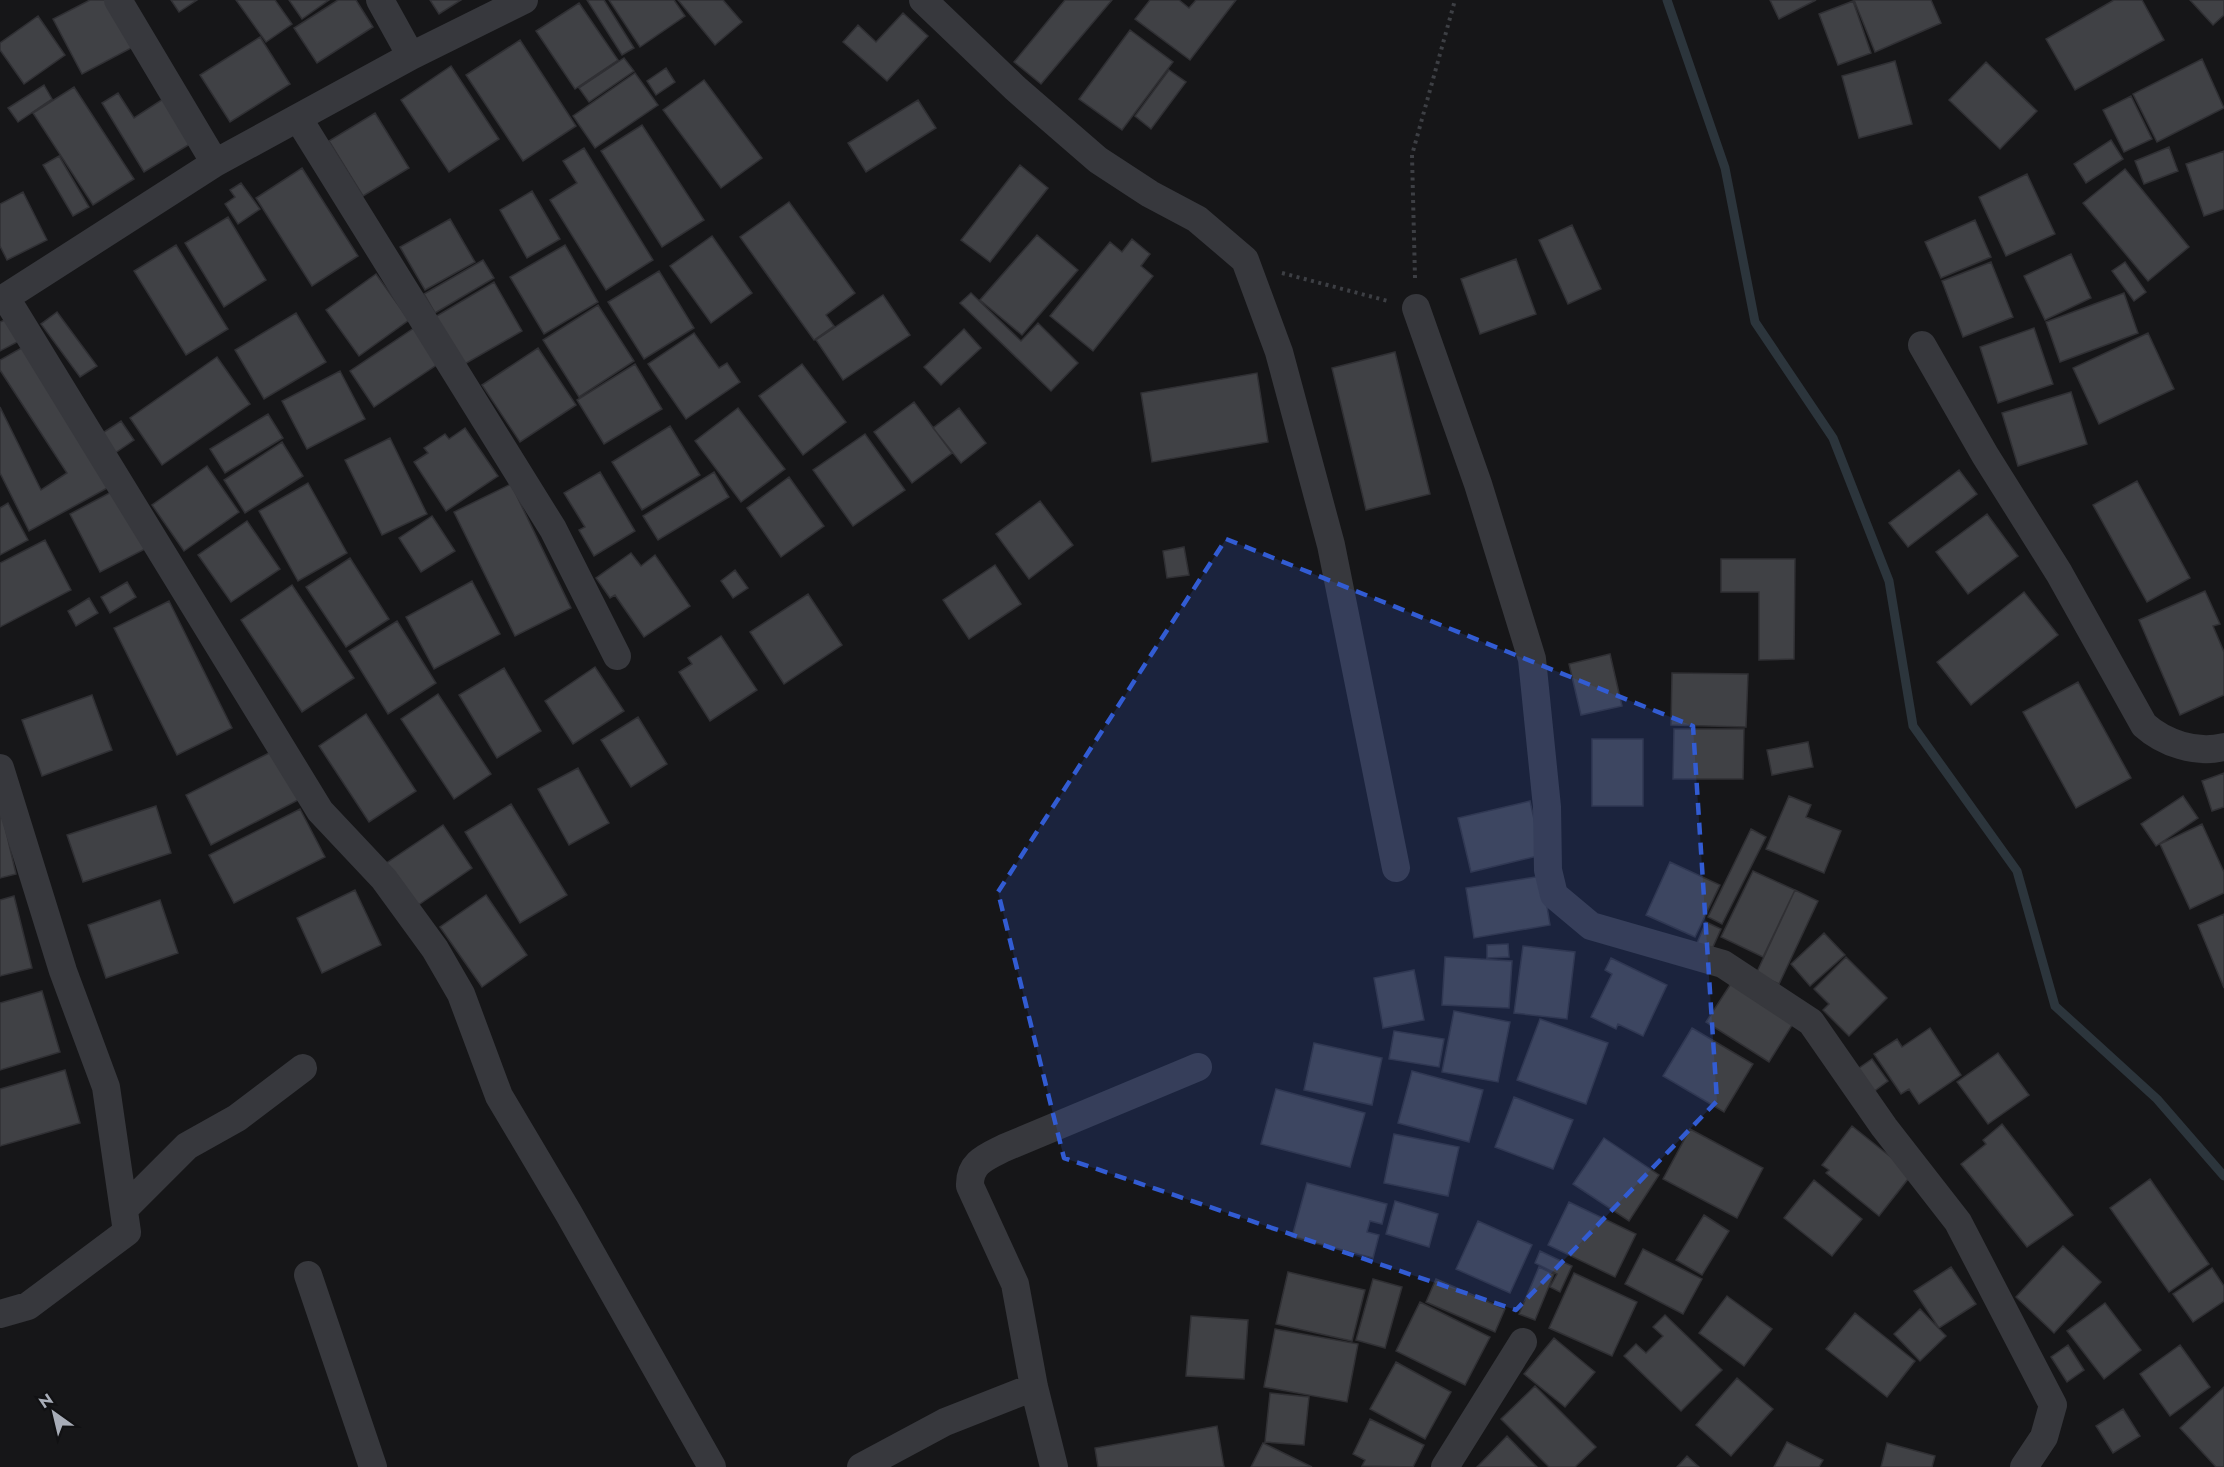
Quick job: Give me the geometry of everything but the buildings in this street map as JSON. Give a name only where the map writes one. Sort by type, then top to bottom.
[{"type":"street","points":[[118,0],[215,163]]},
{"type":"street","points":[[380,0],[411,56]]},
{"type":"street","points":[[524,0],[411,56],[215,163],[3,299],[320,811],[384,879],[435,949],[461,994],[499,1096],[569,1214],[712,1467]]},
{"type":"street","points":[[923,0],[1015,88],[1098,160],[1150,194],[1197,219],[1245,260],[1279,352],[1331,544],[1396,867]]},
{"type":"street","points":[[298,118],[552,529],[617,656]]},
{"type":"street","points":[[1416,308],[1478,484],[1532,659],[1547,807],[1548,870],[1554,895],[1591,926],[1671,951],[1723,964],[1811,1022],[1884,1127],[1958,1222],[2053,1405],[2044,1437],[2024,1467]]},
{"type":"street","points":[[1922,345],[1985,455],[2059,573],[2144,725],[2157,737],[2176,744],[2224,747]]},
{"type":"street","points":[[0,768],[63,971],[106,1087],[127,1232],[28,1306],[0,1314]]},
{"type":"street","points":[[1054,1467],[1035,1387],[1015,1284],[970,1186],[970,1175],[974,1166],[1004,1148],[1198,1066]]},
{"type":"street","points":[[124,1209],[186,1146],[237,1118],[303,1068]]},
{"type":"street","points":[[308,1275],[373,1467]]},
{"type":"street","points":[[1445,1467],[1523,1342]]},
{"type":"street","points":[[861,1467],[945,1422],[1035,1387]]},
{"type":"path","points":[[1245,260],[1292,276],[1416,308],[1412,155],[1455,0]]},
{"type":"highlighted area","points":[[1226,539],[1693,726],[1717,1101],[1516,1310],[1064,1158],[998,892]]},
{"type":"waterway","points":[[1667,0],[1725,168],[1755,322],[1833,438],[1889,581],[1913,726],[2017,871],[2055,1006],[2157,1099],[2224,1176]]}]
